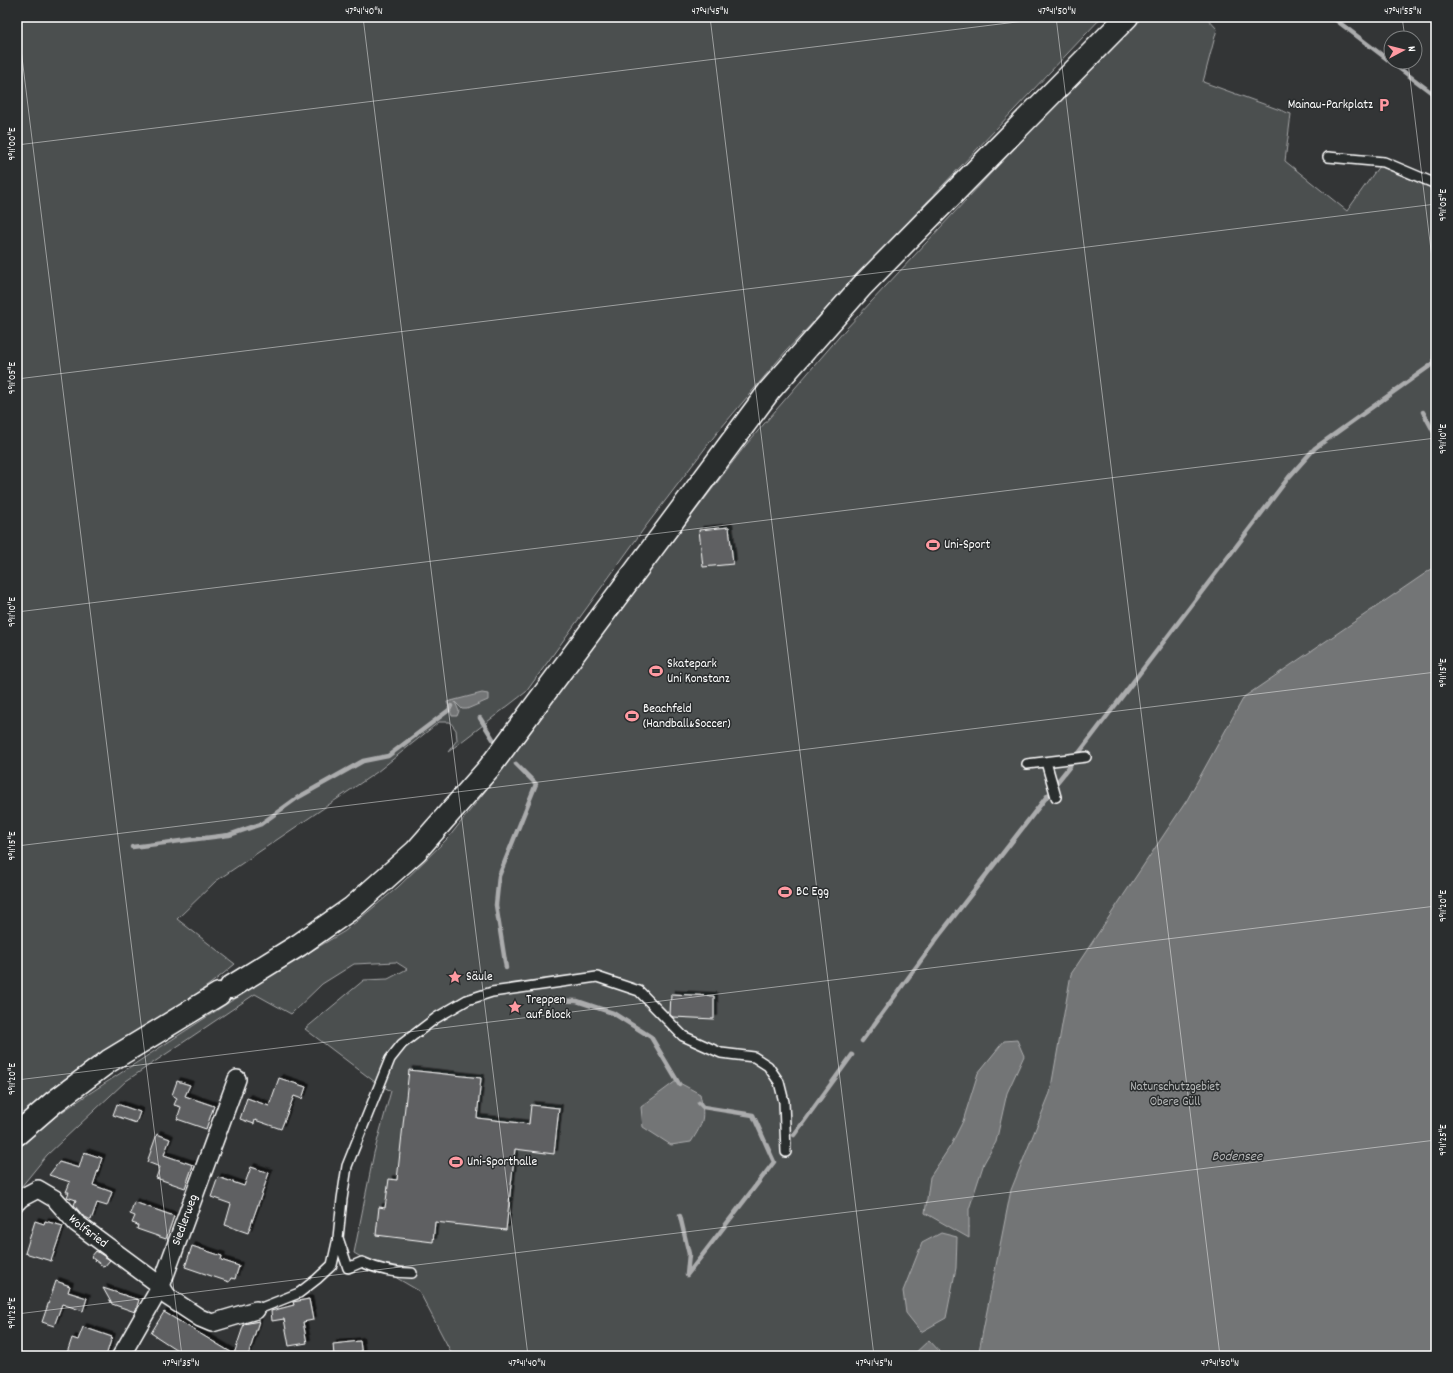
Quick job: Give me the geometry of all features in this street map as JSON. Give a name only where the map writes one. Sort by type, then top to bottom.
[{"type":"main road","points":[[17,1134],[54,1102],[109,1061],[299,945],[352,908],[416,851],[489,768],[770,390],[862,286],[1127,17]]},
{"type":"street","name":"Siedlerweg","points":[[121,1356],[161,1286],[237,1079]]},
{"type":"street","name":"Wolfsried","points":[[17,1202],[21,1198],[38,1189],[55,1199],[76,1223],[161,1286]]},
{"type":"street","points":[[161,1286],[168,1297],[200,1318],[212,1323],[256,1310]]},
{"type":"lane","points":[[1328,157],[1384,162],[1436,184]]},
{"type":"lane","points":[[1026,764],[1086,758]]},
{"type":"lane","points":[[1046,762],[1056,797]]},
{"type":"lane","points":[[256,1310],[299,1294],[332,1265],[338,1238],[347,1166],[390,1059],[402,1044],[436,1018],[467,1000],[492,992],[597,977],[639,991],[683,1036],[721,1052],[754,1057],[768,1066],[779,1082],[784,1102],[786,1152]]},
{"type":"lane","points":[[338,1238],[348,1268],[362,1262],[377,1269],[396,1273],[412,1272]]},
{"type":"green space","points":[[17,17],[1102,17],[786,351],[716,434],[643,530],[526,692],[448,752],[457,740],[456,730],[450,722],[439,722],[377,772],[216,881],[177,919],[235,964],[209,985],[181,1004],[68,1076],[17,1120]]},
{"type":"green space","name":"Naturschutzgebiet Obere Güll","points":[[1139,17],[1206,17],[1217,29],[1203,82],[1291,114],[1285,161],[1347,211],[1379,166],[1436,190],[1436,1356],[453,1356],[419,1291],[354,1253],[374,1153],[391,1091],[375,1082],[305,1029],[364,980],[388,979],[407,969],[396,962],[354,964],[322,984],[291,1014],[255,994],[126,1081],[47,1155],[17,1192],[17,1150],[56,1116],[271,975],[345,931],[398,887],[449,837],[494,780],[613,619],[745,446],[845,330],[1100,56]]},
{"type":"water","name":"Bodensee","points":[[1436,566],[1436,1356],[978,1356],[1011,1190],[1050,1093],[1071,974],[1187,800],[1244,697]]},
{"type":"water","points":[[482,693],[488,694],[488,700],[467,709],[462,709],[455,702],[459,711],[457,716],[452,716],[447,702]]},
{"type":"water","points":[[1017,1040],[1024,1056],[1007,1093],[996,1142],[984,1163],[969,1209],[969,1238],[925,1213],[930,1177],[951,1145],[963,1121],[978,1073],[1004,1041]]},
{"type":"water","points":[[676,1081],[700,1094],[703,1114],[699,1129],[691,1142],[671,1145],[643,1127],[641,1107]]},
{"type":"water","points":[[941,1233],[957,1237],[956,1268],[946,1318],[921,1332],[906,1313],[903,1291],[922,1243]]},
{"type":"water","points":[[929,1340],[942,1354],[941,1356],[912,1356]]},
{"type":"building","points":[[729,527],[733,564],[703,567],[699,530]]},
{"type":"building","points":[[671,994],[714,996],[714,1019],[673,1017],[670,1015]]},
{"type":"building","name":"Uni-Sporthalle","points":[[409,1070],[481,1078],[477,1118],[529,1124],[531,1105],[559,1108],[554,1154],[515,1149],[506,1230],[435,1222],[433,1242],[376,1235],[379,1207],[385,1208],[389,1179],[397,1180]]},
{"type":"building","points":[[279,1078],[306,1087],[302,1099],[294,1096],[281,1129],[255,1120],[254,1124],[240,1119],[247,1098],[269,1106]]},
{"type":"building","points":[[177,1081],[190,1085],[185,1096],[214,1106],[206,1129],[177,1119],[181,1107],[174,1105],[177,1098],[172,1095]]},
{"type":"building","points":[[117,1104],[140,1112],[136,1123],[113,1115]]},
{"type":"building","points":[[157,1134],[170,1139],[164,1155],[193,1165],[185,1188],[156,1178],[160,1167],[147,1162]]},
{"type":"building","points":[[84,1152],[102,1158],[93,1185],[112,1192],[107,1206],[97,1203],[91,1220],[83,1216],[74,1205],[76,1200],[67,1197],[69,1192],[66,1192],[70,1182],[49,1175],[59,1162],[79,1168]]},
{"type":"building","points":[[251,1167],[269,1173],[248,1233],[225,1225],[231,1204],[211,1197],[218,1177],[244,1186]]},
{"type":"building","points":[[134,1202],[174,1216],[166,1239],[137,1229],[138,1225],[132,1223],[135,1216],[130,1214]]},
{"type":"building","points":[[35,1221],[44,1224],[45,1221],[63,1226],[51,1261],[25,1253]]},
{"type":"building","points":[[192,1246],[222,1256],[221,1260],[239,1266],[235,1279],[231,1278],[229,1282],[185,1267]]},
{"type":"building","points":[[96,1251],[110,1260],[104,1267],[91,1257]]},
{"type":"building","points":[[56,1281],[70,1286],[68,1292],[87,1298],[83,1311],[62,1304],[54,1326],[42,1322]]},
{"type":"building","points":[[103,1288],[139,1300],[135,1312],[112,1304]]},
{"type":"building","points":[[309,1299],[313,1320],[303,1322],[307,1343],[289,1346],[284,1319],[272,1321],[271,1311],[294,1305],[293,1302]]},
{"type":"building","points":[[164,1312],[234,1354],[244,1324],[259,1321],[248,1356],[173,1356],[177,1350],[151,1333]]},
{"type":"building","points":[[83,1327],[112,1337],[106,1356],[66,1356],[72,1338],[78,1340]]},
{"type":"building","points":[[360,1341],[362,1356],[334,1356],[333,1344]]},
{"type":"waterway","points":[[1332,17],[1383,56]]},
{"type":"waterway","points":[[1402,70],[1436,96]]},
{"type":"waterway","points":[[1079,753],[1289,477],[1315,448],[1434,363],[1436,346]]},
{"type":"waterway","points":[[1423,412],[1436,436]]},
{"type":"waterway","points":[[132,847],[229,835],[261,824],[297,798],[363,761],[388,756],[449,710],[451,706]]},
{"type":"waterway","points":[[480,718],[493,739]]},
{"type":"waterway","points":[[506,968],[496,905],[499,876],[536,784],[516,764]]},
{"type":"waterway","points":[[1058,781],[1070,766]]},
{"type":"waterway","points":[[862,1041],[941,933],[1048,795]]},
{"type":"waterway","points":[[547,1000],[577,1001],[613,1013],[651,1037],[679,1084]]},
{"type":"waterway","points":[[794,1135],[852,1055]]},
{"type":"waterway","points":[[687,1275],[774,1162],[753,1115],[703,1107],[699,1103]]},
{"type":"waterway","points":[[680,1216],[689,1254],[687,1275]]},
{"type":"place","name":"Mainau-Parkplatz","points":[[1384,105]]},
{"type":"place","name":"Uni-Sport","points":[[933,545]]},
{"type":"place","name":"Skatepark Uni Konstanz","points":[[656,671]]},
{"type":"place","name":"Beachfeld (Handball&Soccer)","points":[[632,716]]},
{"type":"place","name":"BC Egg","points":[[785,892]]},
{"type":"place","name":"Säule","points":[[455,977]]},
{"type":"place","name":"Treppen auf Block","points":[[515,1007]]},
{"type":"place","name":"Uni-Sporthalle","points":[[456,1162]]}]
